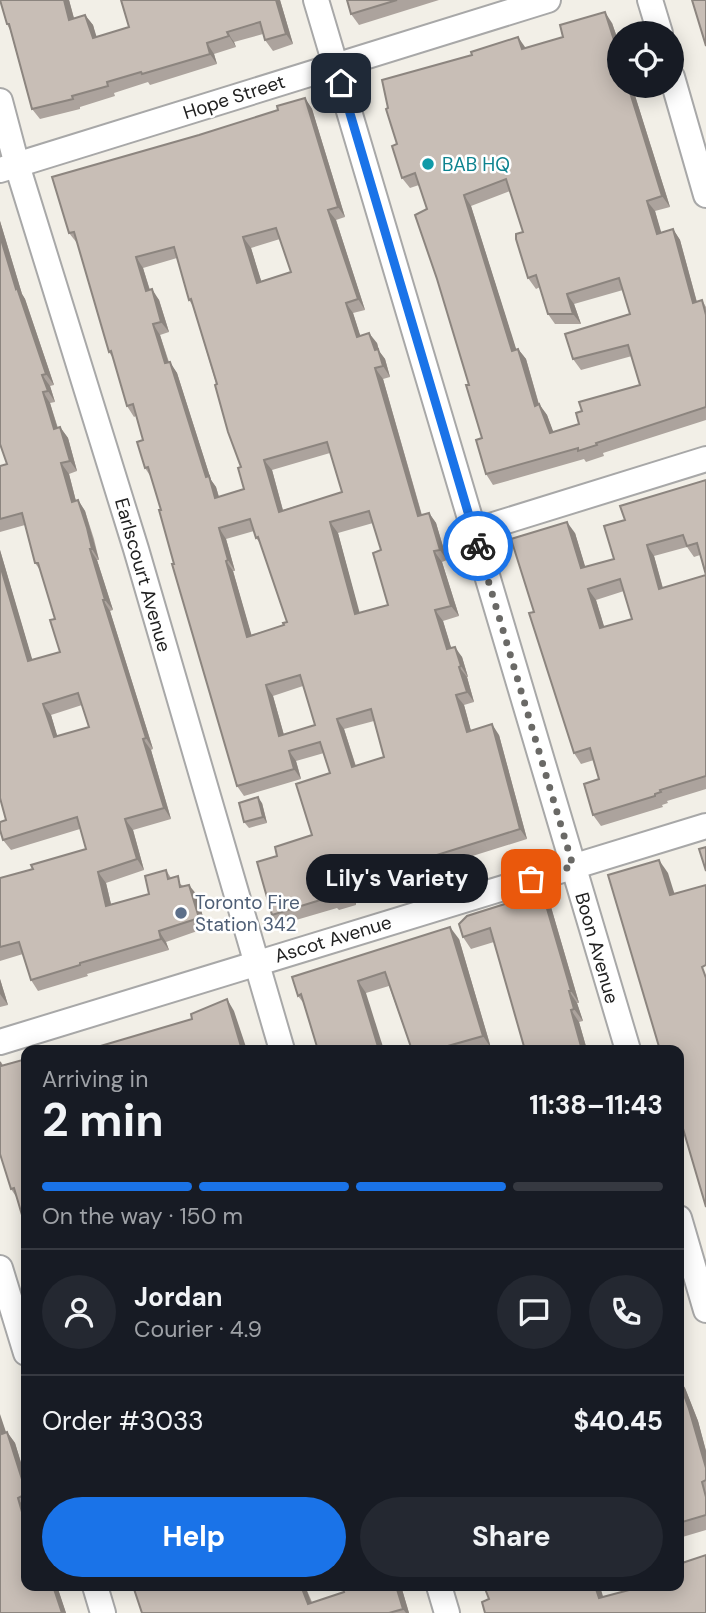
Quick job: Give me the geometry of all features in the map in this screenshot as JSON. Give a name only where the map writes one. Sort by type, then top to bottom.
[{"type":"street","name":"Boon Avenue","points":[[316,0],[627,1045]]},
{"type":"street","name":"Hope Street","points":[[9,167],[548,0]]},
{"type":"street","points":[[650,0],[656,21]]},
{"type":"street","points":[[678,98],[706,195]]},
{"type":"street","name":"Earlscourt Avenue","points":[[0,101],[9,167],[132,536],[281,1045]]},
{"type":"street","points":[[474,531],[706,459]]},
{"type":"street","name":"Ascot Avenue","points":[[0,1042],[706,826]]},
{"type":"street","points":[[684,1235],[706,1310]]},
{"type":"street","points":[[0,1268],[21,1337]]},
{"type":"street","points":[[96,1591],[103,1613]]},
{"type":"street","points":[[440,1591],[447,1613]]},
{"type":"building","points":[[0,0],[64,0],[69,20],[85,15],[93,38],[129,27],[121,0],[276,0],[286,34],[265,40],[260,22],[227,32],[229,36],[207,43],[210,54],[107,82],[108,86],[72,96],[73,99],[32,109]]},
{"type":"building","points":[[347,0],[397,0],[351,14]]},
{"type":"building","points":[[692,0],[706,0],[706,46]]},
{"type":"building","points":[[605,12],[608,21],[607,98],[632,98],[662,196],[647,201],[657,234],[673,229],[693,303],[702,300],[706,315],[706,407],[578,451],[578,448],[486,474],[476,440],[482,438],[466,385],[469,385],[415,215],[427,209],[415,173],[402,178],[392,146],[397,144],[386,109],[388,108],[382,80],[472,55],[471,52],[518,37],[522,49],[563,37],[560,25]],"holes":[[[506,179],[523,232],[516,234],[528,278],[536,275],[548,314],[573,314],[567,294],[619,278],[630,314],[565,334],[573,359],[628,345],[640,385],[579,402],[582,411],[576,413],[579,424],[550,433],[539,404],[535,406],[518,349],[512,351],[464,195]]]},
{"type":"building","points":[[305,98],[338,207],[328,210],[358,299],[346,303],[357,337],[369,333],[375,350],[378,349],[383,366],[375,368],[418,516],[429,513],[440,550],[434,551],[451,606],[435,610],[447,649],[455,647],[461,666],[459,667],[467,692],[456,695],[467,732],[492,724],[520,829],[363,878],[364,880],[346,886],[349,895],[330,897],[272,915],[257,862],[277,856],[275,847],[312,835],[296,784],[330,773],[320,742],[289,751],[294,769],[237,786],[172,564],[161,510],[137,442],[143,440],[133,404],[127,406],[74,232],[69,233],[52,177],[199,135],[278,110],[277,106]],"holes":[[[276,228],[291,272],[257,283],[243,237]],[[174,247],[217,384],[215,385],[228,432],[241,467],[238,468],[244,489],[215,498],[170,362],[165,363],[153,324],[161,322],[152,289],[146,291],[136,257]],[[327,442],[342,492],[279,512],[264,460]],[[369,511],[381,550],[373,553],[388,605],[355,614],[330,522]],[[250,519],[287,622],[283,623],[284,625],[247,637],[226,561],[228,560],[219,528]],[[300,675],[315,725],[279,736],[266,685]],[[371,709],[384,757],[352,767],[337,719]]]},
{"type":"building","points":[[0,236],[46,374],[42,375],[48,391],[43,392],[54,429],[60,427],[70,461],[61,463],[72,502],[78,500],[87,528],[103,600],[146,738],[143,739],[164,808],[125,819],[137,859],[98,872],[106,906],[149,894],[145,876],[166,870],[168,879],[178,876],[180,887],[189,885],[199,918],[159,931],[161,939],[31,980],[19,942],[0,947],[0,878],[33,869],[31,865],[86,849],[77,817],[3,840],[0,830],[0,822],[6,820],[0,798],[0,565],[28,661],[60,652],[50,620],[55,619],[38,563],[35,563],[22,513],[0,519],[0,466],[7,464],[0,444]],"holes":[[[78,693],[89,727],[54,737],[43,704]]]},
{"type":"building","points":[[706,480],[706,575],[706,776],[660,790],[655,796],[593,815],[584,784],[599,779],[590,748],[574,753],[529,613],[534,612],[511,539],[567,522],[581,568],[614,559],[604,526],[625,520],[620,506]],"holes":[[[683,535],[687,546],[697,543],[706,575],[659,589],[647,545]],[[620,579],[632,619],[600,628],[588,589]]]},
{"type":"building","points":[[258,797],[263,817],[244,822],[239,803]]},
{"type":"building","points":[[706,847],[706,871],[699,849]]},
{"type":"building","points":[[659,860],[670,895],[706,885],[706,965],[702,967],[706,978],[706,1207],[684,1132],[684,1045],[659,1045],[608,875]]},
{"type":"building","points":[[543,895],[571,991],[574,1009],[571,1010],[581,1045],[524,1045],[490,928],[463,937],[459,924],[467,916],[530,896],[531,899]]},
{"type":"building","points":[[450,927],[483,1036],[452,1045],[410,1045],[385,972],[358,981],[377,1045],[316,1045],[301,994],[298,996],[292,977]]},
{"type":"building","points":[[227,999],[241,1045],[104,1045],[192,1019],[191,1014]]},
{"type":"building","points":[[21,1060],[21,1212],[0,1154],[0,1062],[1,1066]]},
{"type":"building","points":[[684,1395],[706,1468],[706,1480],[702,1482],[706,1497],[706,1515],[684,1522]]},
{"type":"building","points":[[0,1427],[2,1434],[7,1432],[21,1476],[21,1496],[18,1498],[21,1508],[21,1591],[55,1591],[62,1613],[0,1613]]},
{"type":"building","points":[[706,1555],[706,1613],[485,1613],[482,1602],[489,1599],[486,1591],[597,1591],[599,1598],[625,1591],[684,1591],[684,1562]]},
{"type":"building","points":[[135,1591],[303,1591],[308,1604],[344,1591],[398,1591],[403,1609],[389,1613],[142,1613]]},
{"type":"way so far","points":[[478,546],[573,866],[531,879]]},
{"type":"place","name":"BAB HQ","points":[[428,164]]},
{"type":"place","name":"Lily's Variety","points":[[531,879]]},
{"type":"place","name":"Toronto Fire Station 342","points":[[181,913]]},
{"type":"route","points":[[341,83],[478,546]]}]
